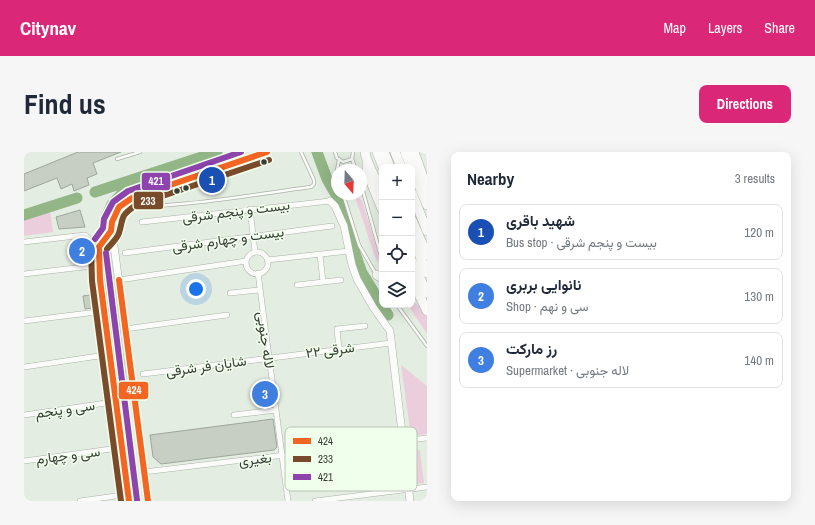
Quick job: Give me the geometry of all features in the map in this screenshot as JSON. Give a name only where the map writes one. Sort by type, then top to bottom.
[{"type":"highway","points":[[365,152],[367,172],[379,202]]},
{"type":"highway","points":[[377,152],[382,164]]},
{"type":"highway","points":[[384,152],[389,164]]},
{"type":"highway","points":[[395,152],[400,164]]},
{"type":"highway","points":[[405,152],[410,164]]},
{"type":"highway","points":[[414,152],[427,188]]},
{"type":"highway","points":[[367,163],[379,185]]},
{"type":"highway","points":[[415,176],[427,205]]},
{"type":"highway","points":[[415,200],[427,231]]},
{"type":"highway","points":[[415,227],[427,255]]},
{"type":"highway","points":[[415,244],[427,273]]},
{"type":"highway","points":[[415,267],[427,292]]},
{"type":"highway","points":[[415,286],[426,310]]},
{"type":"highway","points":[[415,300],[426,310]]},
{"type":"main road","points":[[330,201],[335,206],[344,226],[357,279],[372,307],[390,331],[400,427]]},
{"type":"main road","points":[[130,501],[104,311],[100,248],[110,244],[114,246],[148,501]]},
{"type":"main road","points":[[409,491],[410,501]]},
{"type":"street","name":"بیست و پنجم شرقی","points":[[142,222],[330,201]]},
{"type":"street","points":[[250,209],[255,252]]},
{"type":"street","name":"بیست و چهارم شرقی","points":[[125,253],[332,226]]},
{"type":"street","points":[[24,242],[85,235],[100,248]]},
{"type":"street","points":[[267,260],[349,251]]},
{"type":"street","points":[[118,280],[246,261],[249,256],[255,252],[261,253],[267,260],[266,269],[258,273],[249,270],[246,261]]},
{"type":"street","points":[[320,255],[323,282]]},
{"type":"street","points":[[24,274],[92,266]]},
{"type":"street","name":"لاله جنوبی","points":[[258,273],[259,290],[285,478]]},
{"type":"street","points":[[297,285],[341,280]]},
{"type":"street","points":[[230,293],[259,290]]},
{"type":"street","points":[[24,321],[104,311]]},
{"type":"street","points":[[125,329],[226,315]]},
{"type":"street","points":[[339,349],[337,329],[365,326]]},
{"type":"street","name":"۲۲ شرقی","points":[[269,357],[391,343]]},
{"type":"street","points":[[24,367],[99,356]]},
{"type":"street","name":"شایان فر شرقی","points":[[143,374],[269,357]]},
{"type":"street","name":"سی و پنجم","points":[[24,414],[106,404]]},
{"type":"street","points":[[234,416],[276,410]]},
{"type":"street","name":"بغیری","points":[[417,439],[427,438]]},
{"type":"street","name":"سی و چهارم","points":[[24,461],[111,449]]},
{"type":"street","name":"بغیری","points":[[144,472],[285,456]]},
{"type":"street","points":[[417,488],[427,487]]},
{"type":"street","name":"لاله جنوبی","points":[[287,491],[288,501]]},
{"type":"street","points":[[315,501],[393,491]]},
{"type":"street","points":[[80,501],[116,496]]},
{"type":"lane","points":[[117,158],[140,152]]},
{"type":"lane","points":[[100,248],[111,231],[119,207],[132,198],[169,184],[267,152]]},
{"type":"lane","points":[[114,246],[115,224],[124,210],[139,204],[150,207],[178,205],[311,187],[314,184],[314,180],[301,152]]},
{"type":"lane","points":[[335,152],[339,160],[338,164]]},
{"type":"lane","points":[[353,152],[352,159],[354,164]]},
{"type":"lane","points":[[339,160],[343,162],[352,159]]},
{"type":"lane","points":[[345,200],[359,245],[379,276]]},
{"type":"lane","points":[[365,200],[379,249]]},
{"type":"lane","points":[[399,308],[427,346]]},
{"type":"shaded area","points":[[356,200],[361,200],[363,203],[379,256],[379,262],[375,257]]},
{"type":"shaded area","points":[[50,211],[53,232],[24,236],[24,219]]},
{"type":"shaded area","points":[[415,302],[427,314],[427,334],[410,308],[415,308]]},
{"type":"shaded area","points":[[401,365],[427,386],[427,434],[417,435],[417,427],[410,427]]},
{"type":"shaded area","points":[[417,450],[420,450],[424,483],[417,484]]},
{"type":"building","points":[[78,152],[121,152],[93,163],[97,174],[87,178],[89,185],[74,191],[72,184],[61,189],[57,178],[24,191],[24,174]]},
{"type":"building","points":[[80,210],[85,227],[59,229],[56,217]]},
{"type":"building","points":[[90,295],[92,308],[85,309],[83,296]]},
{"type":"building","points":[[273,419],[277,447],[274,450],[161,464],[153,457],[150,435]]},
{"type":"waterway","points":[[95,192],[217,152]]},
{"type":"waterway","points":[[317,152],[327,179],[343,207],[362,273],[388,315]]},
{"type":"waterway","points":[[115,201],[134,181]]},
{"type":"waterway","points":[[24,215],[77,198]]},
{"type":"waterway","points":[[104,231],[105,221],[112,204]]},
{"type":"waterway","points":[[105,253],[121,377]]},
{"type":"transit line","name":"421","points":[[95,239],[103,228],[104,219],[113,202],[128,191],[241,152]]},
{"type":"transit line","name":"424","points":[[129,501],[100,280],[99,247],[111,231],[112,222],[119,207],[132,198],[267,152]]},
{"type":"transit line","name":"233","points":[[107,249],[118,235],[124,215],[136,205],[269,160]]},
{"type":"transit line","name":"233","points":[[91,247],[92,281],[121,501]]},
{"type":"transit line","name":"421","points":[[106,253],[137,500]]},
{"type":"transit line","name":"424","points":[[119,280],[148,501]]},
{"type":"place","name":"شهید باقری","points":[[212,180]]},
{"type":"place","name":"نانوایی بربری","points":[[82,251]]},
{"type":"place","name":"رز مارکت","points":[[265,394]]}]
